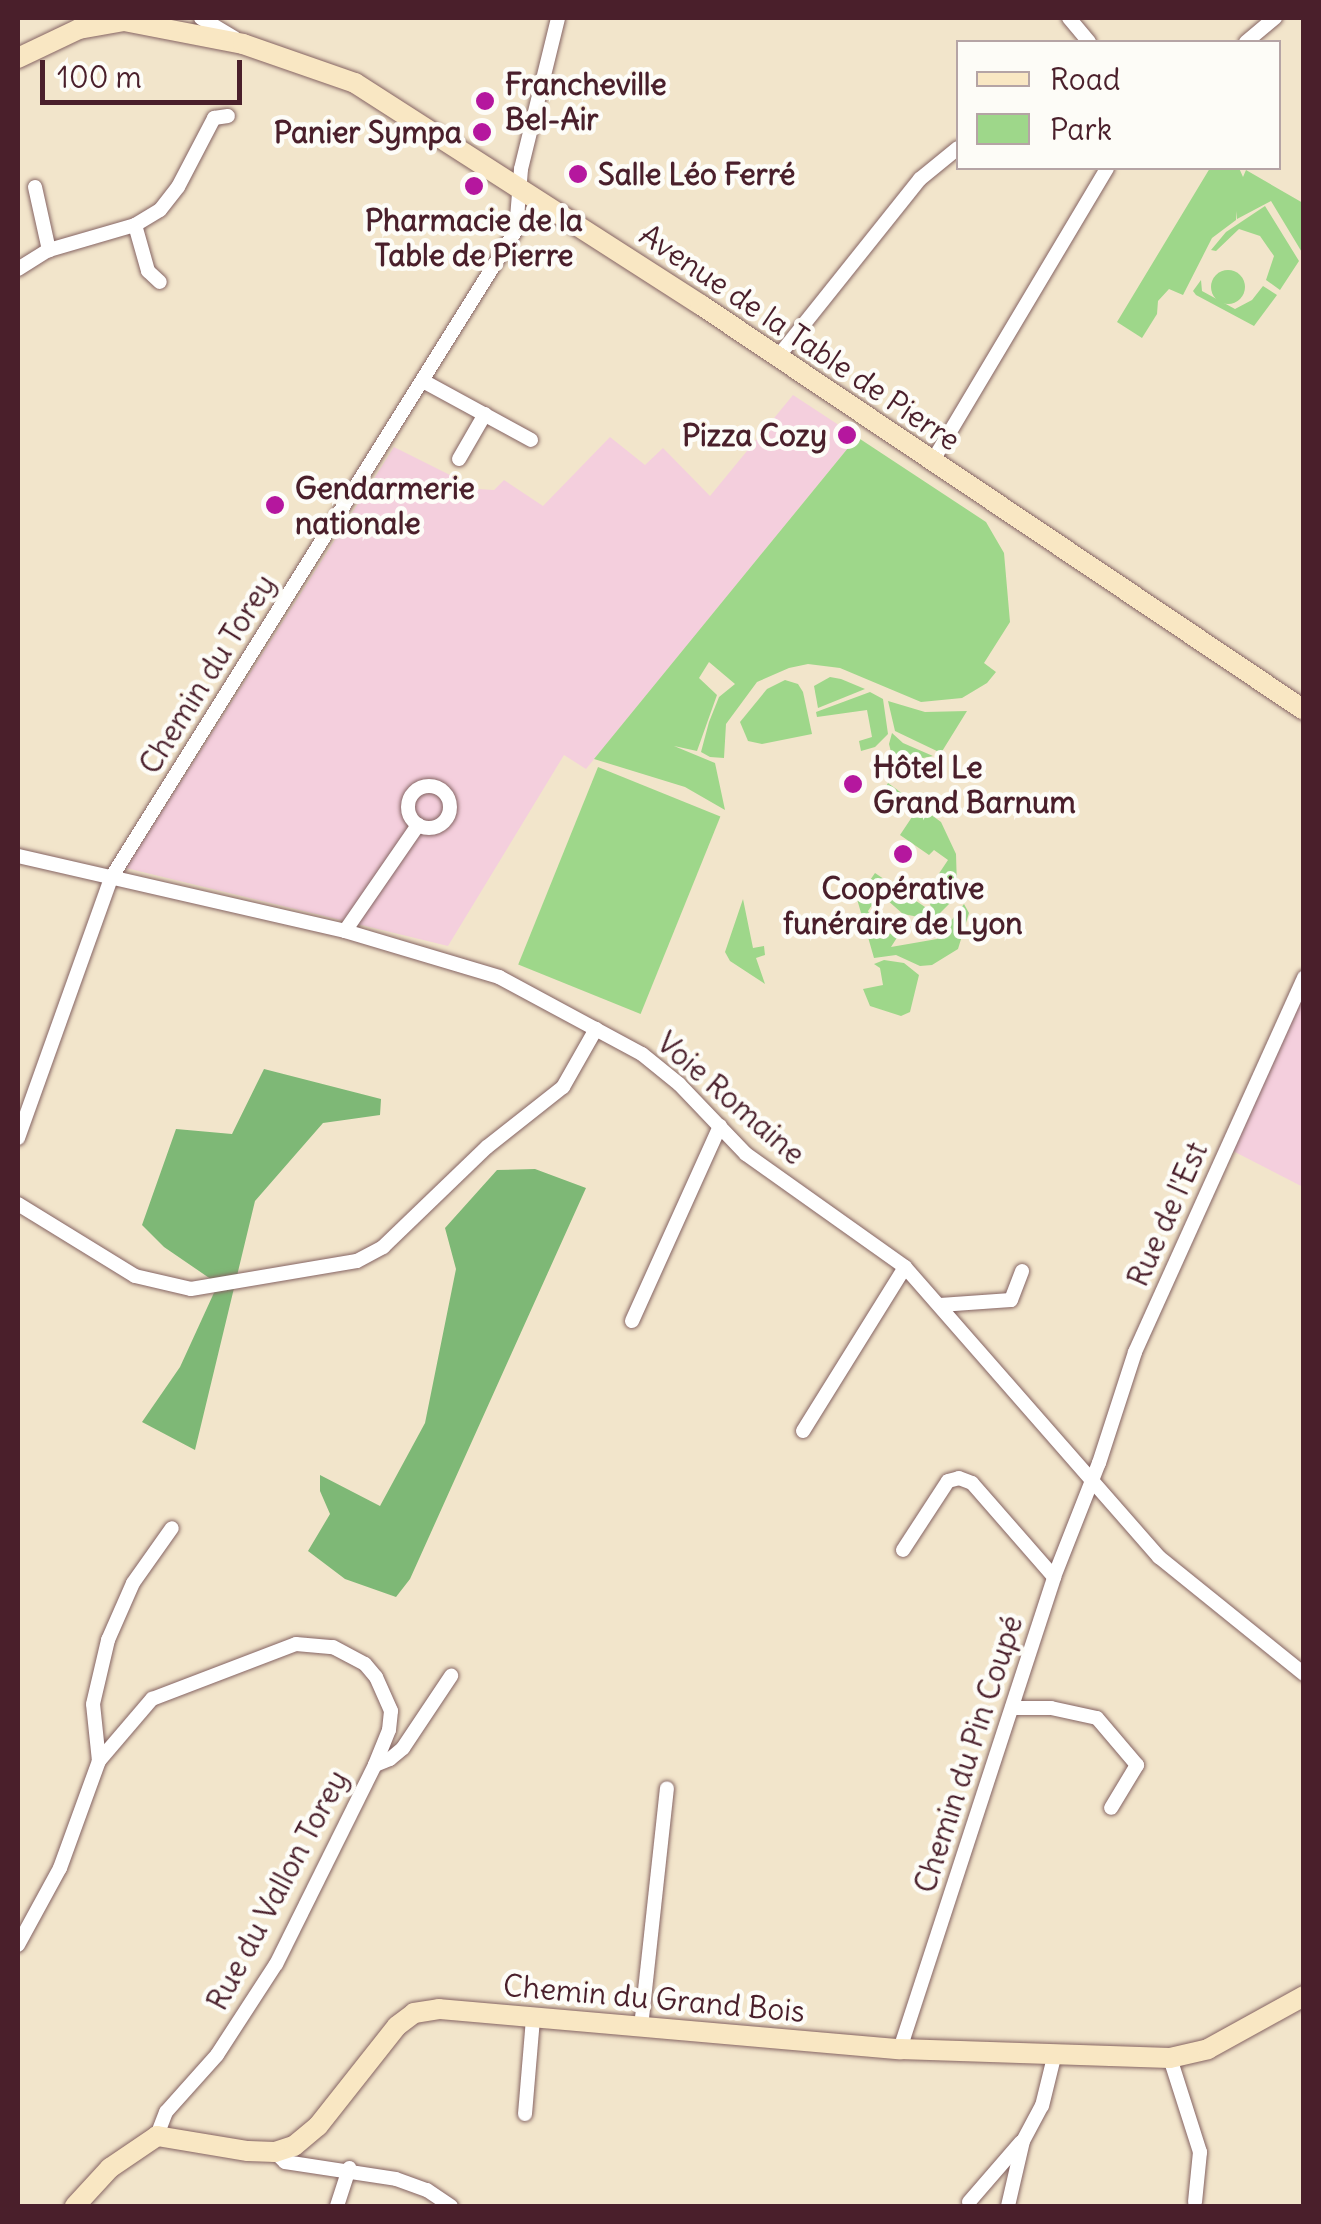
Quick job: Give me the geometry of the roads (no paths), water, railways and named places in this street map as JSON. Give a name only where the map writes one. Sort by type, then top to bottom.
[{"type":"main road","name":"Avenue de la Table de Pierre","points":[[18,58],[79,29],[124,21],[243,44],[354,83],[522,188],[1304,710]]},
{"type":"main road","name":"Chemin du Grand Bois","points":[[275,2152],[294,2146],[318,2126],[397,2026],[414,2013],[439,2009],[900,2049],[1170,2058],[1208,2049],[1304,1996]]},
{"type":"main road","points":[[75,2206],[110,2168],[157,2136],[275,2152]]},
{"type":"street","points":[[200,18],[243,44]]},
{"type":"street","name":"Chemin du Torey","points":[[18,1138],[111,878],[516,230],[522,169],[558,18]]},
{"type":"street","points":[[1069,18],[1087,40]]},
{"type":"street","points":[[1248,40],[1275,18]]},
{"type":"street","points":[[18,269],[49,250],[135,225],[160,210],[178,187],[214,118],[228,116]]},
{"type":"street","points":[[778,358],[920,179],[956,150]]},
{"type":"street","points":[[932,462],[1106,170]]},
{"type":"street","points":[[36,187],[49,250]]},
{"type":"street","points":[[135,225],[148,272],[160,282]]},
{"type":"street","points":[[423,381],[530,440]]},
{"type":"street","points":[[459,460],[485,414]]},
{"type":"street","points":[[345,931],[418,825]]},
{"type":"street","name":"Voie Romaine","points":[[18,856],[345,931],[499,977],[667,1072],[757,1162],[906,1267],[1159,1556],[1304,1674]]},
{"type":"street","name":"Rue de l'Est","points":[[1093,1479],[1134,1352],[1304,977]]},
{"type":"street","points":[[18,1204],[135,1276],[191,1290],[357,1261],[383,1247],[463,1170],[562,1086],[596,1029]]},
{"type":"street","points":[[632,1321],[720,1126]]},
{"type":"street","points":[[803,1432],[906,1267]]},
{"type":"street","points":[[940,1306],[1011,1300],[1022,1271]]},
{"type":"street","points":[[903,1550],[948,1481],[960,1478],[972,1484],[1054,1577]]},
{"type":"street","name":"Chemin du Pin Coupé","points":[[900,2049],[1054,1577],[1093,1479]]},
{"type":"street","name":"Rue du Vallon Torey","points":[[99,1761],[93,1704],[108,1640],[133,1583],[172,1528]]},
{"type":"street","name":"Rue du Vallon Torey","points":[[18,1946],[60,1868],[99,1761],[152,1699],[279,1648],[314,1643],[350,1654],[365,1664],[385,1691],[390,1711],[389,1730],[375,1765],[276,1964],[217,2055],[166,2112],[157,2136]]},
{"type":"street","name":"Rue du Vallon Torey","points":[[375,1765],[403,1748],[451,1676]]},
{"type":"street","points":[[1012,1708],[1051,1708],[1097,1718],[1136,1766],[1111,1808]]},
{"type":"street","points":[[640,2027],[667,1788]]},
{"type":"street","points":[[525,2114],[533,2018]]},
{"type":"street","points":[[969,2202],[1022,2141],[1042,2106],[1055,2053]]},
{"type":"street","points":[[1170,2058],[1200,2152],[1195,2202]]},
{"type":"street","points":[[1008,2206],[1022,2141]]},
{"type":"street","points":[[275,2152],[286,2162],[348,2168],[427,2190],[451,2206]]},
{"type":"street","points":[[337,2206],[348,2168]]},
{"type":"place","name":"Francheville Bel-Air","points":[[485,101]]},
{"type":"place","name":"Panier Sympa","points":[[482,132]]},
{"type":"place","name":"Salle Léo Ferré","points":[[578,174]]},
{"type":"place","name":"Pharmacie de la Table de Pierre","points":[[474,186]]},
{"type":"place","name":"Pizza Cozy","points":[[847,435]]},
{"type":"place","name":"Gendarmerie nationale","points":[[275,505]]},
{"type":"place","name":"Hôtel Le Grand Barnum","points":[[853,784]]},
{"type":"place","name":"Coopérative funéraire de Lyon","points":[[903,854]]}]
